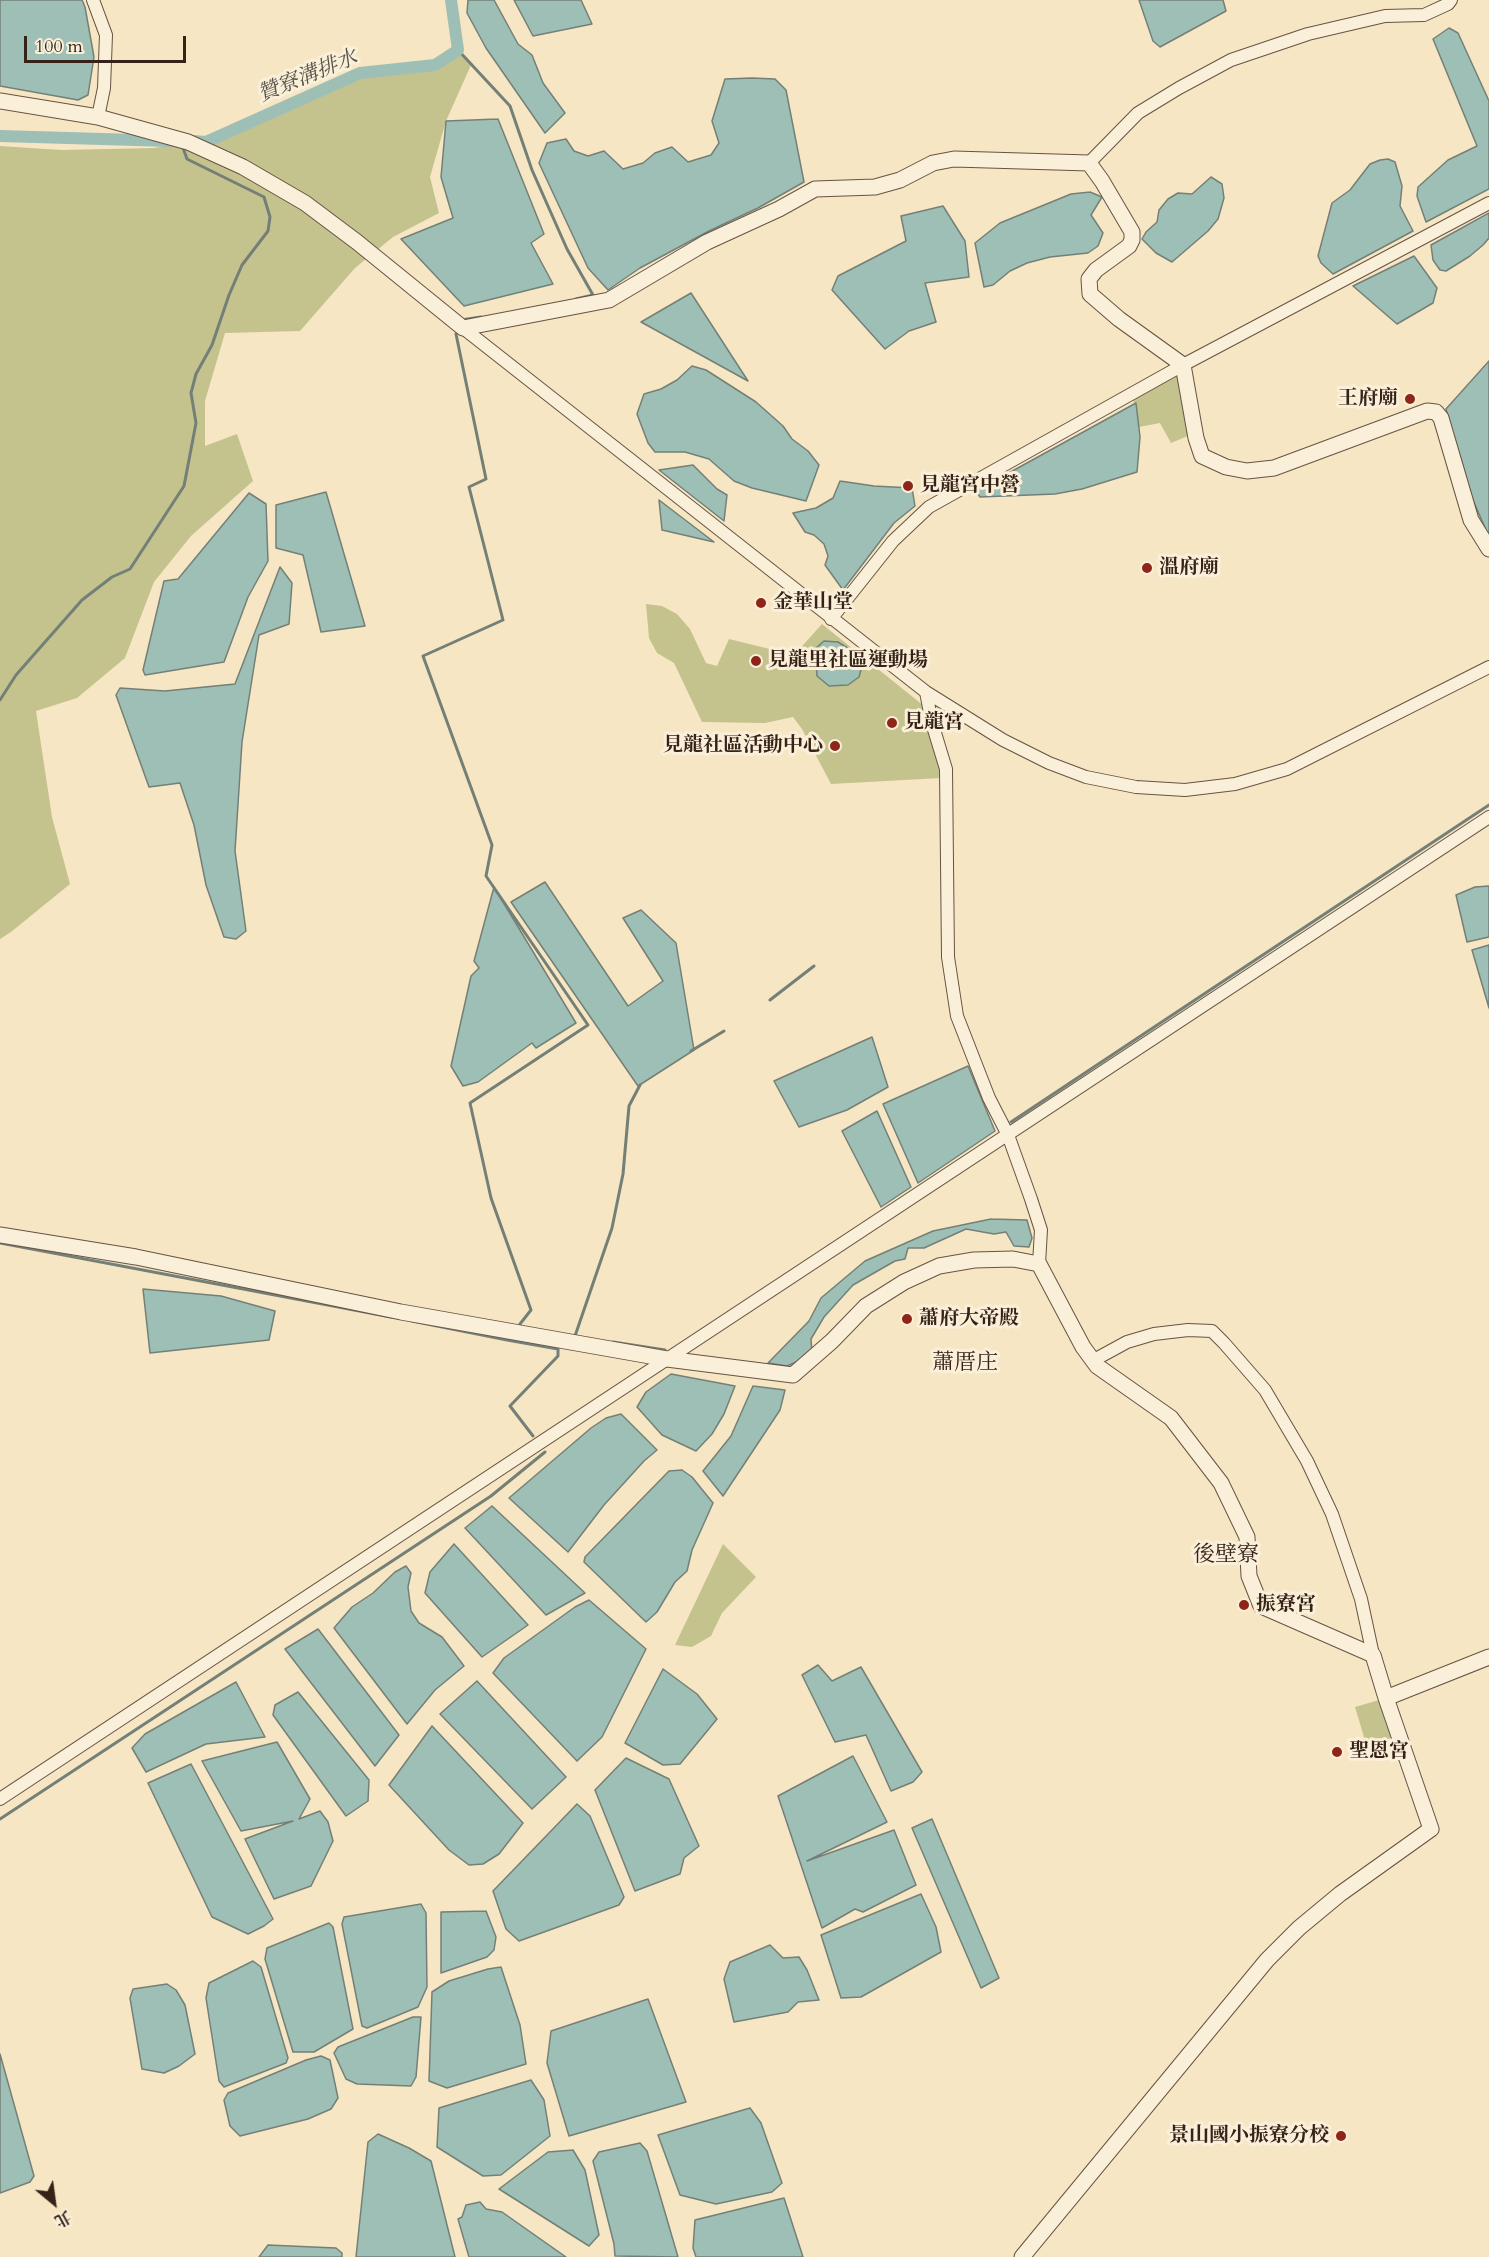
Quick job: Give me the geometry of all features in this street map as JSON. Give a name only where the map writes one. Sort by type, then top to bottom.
[{"type":"street","points":[[93,0],[106,35],[104,88],[98,117]]},
{"type":"street","points":[[463,328],[609,300],[707,242],[779,209],[815,189],[875,187],[900,180],[933,163],[954,159],[1089,164],[1138,113],[1231,60],[1308,34],[1385,16],[1424,15],[1448,4],[1451,0]]},
{"type":"street","points":[[0,101],[98,117],[188,141],[243,167],[305,204],[357,242],[926,692],[1003,740],[1049,763],[1077,773],[1136,787],[1185,790],[1234,784],[1287,769],[1489,667]]},
{"type":"street","points":[[1089,164],[1102,181],[1132,232],[1129,246],[1096,270],[1089,279],[1090,294],[1119,319],[1183,365],[1196,438],[1202,456],[1226,467],[1246,471],[1274,468],[1427,411],[1436,412],[1441,418],[1471,520],[1489,549]]},
{"type":"street","points":[[831,619],[893,541],[929,507],[1183,365],[1489,203]]},
{"type":"street","points":[[926,692],[932,723],[946,769],[948,957],[957,1016],[989,1098],[1008,1135],[1041,1230],[1039,1264],[1083,1347],[1097,1366],[1171,1419],[1221,1483],[1247,1537],[1249,1576],[1261,1606],[1374,1655]]},
{"type":"street","points":[[0,1799],[1489,817]]},
{"type":"street","points":[[0,1235],[136,1257],[401,1312],[667,1359],[794,1375],[866,1306],[913,1278],[939,1266],[974,1260],[1013,1259],[1039,1264]]},
{"type":"street","points":[[1022,2257],[1267,1959],[1299,1928],[1340,1894],[1431,1829],[1386,1698],[1361,1599],[1332,1514],[1307,1461],[1265,1390],[1212,1331],[1188,1330],[1154,1334],[1127,1342],[1094,1360]]},
{"type":"street","points":[[1386,1698],[1489,1657]]},
{"type":"shaded area","points":[[458,50],[471,65],[446,121],[430,177],[439,213],[393,237],[355,268],[300,331],[225,333],[205,401],[205,446],[237,434],[253,481],[191,536],[154,582],[125,658],[77,698],[36,711],[52,817],[70,884],[0,939],[0,146],[61,150],[154,148],[193,141],[273,112],[350,79],[372,72],[435,65]]},
{"type":"shaded area","points":[[1183,365],[1195,433],[1171,443],[1160,423],[1139,427],[1132,394]]},
{"type":"shaded area","points":[[646,604],[662,606],[677,614],[690,629],[706,663],[717,666],[729,639],[794,655],[822,624],[929,710],[941,764],[941,778],[831,784],[802,729],[793,717],[765,723],[702,722],[674,663],[657,653],[649,638]]},
{"type":"shaded area","points":[[723,1544],[756,1577],[722,1613],[711,1636],[692,1647],[675,1645]]},
{"type":"shaded area","points":[[1386,1698],[1399,1735],[1367,1747],[1355,1707]]},
{"type":"water","points":[[0,0],[82,0],[94,57],[88,95],[78,100],[0,86]]},
{"type":"water","points":[[468,0],[494,0],[518,44],[532,55],[543,83],[565,113],[545,133],[486,48],[467,13]]},
{"type":"water","points":[[514,0],[581,0],[592,24],[533,36]]},
{"type":"water","points":[[1139,0],[1223,0],[1226,11],[1160,47],[1153,41]]},
{"type":"water","points":[[1449,28],[1458,33],[1489,101],[1489,189],[1426,222],[1417,196],[1418,187],[1448,160],[1477,146],[1433,39]]},
{"type":"water","points":[[725,79],[775,79],[786,90],[804,182],[640,268],[608,290],[588,268],[539,163],[547,143],[566,139],[574,151],[588,156],[604,151],[623,169],[643,163],[655,153],[672,147],[688,162],[711,155],[719,143],[712,121]]},
{"type":"water","points":[[498,119],[544,234],[531,243],[553,284],[464,306],[401,239],[453,218],[441,177],[446,121]]},
{"type":"water","points":[[1388,159],[1395,162],[1402,186],[1400,206],[1413,231],[1333,274],[1321,263],[1318,256],[1332,203],[1350,190],[1370,164]]},
{"type":"water","points":[[1211,177],[1222,184],[1224,198],[1218,219],[1208,231],[1172,262],[1156,253],[1142,239],[1157,222],[1159,210],[1168,199],[1178,193],[1192,194]]},
{"type":"water","points":[[1090,192],[1102,197],[1091,215],[1103,233],[1098,246],[1088,253],[1050,257],[1027,263],[1010,271],[993,285],[984,287],[975,243],[1000,223],[1071,194]]},
{"type":"water","points":[[943,206],[965,241],[969,277],[925,283],[936,322],[909,331],[885,349],[832,290],[838,276],[906,241],[901,216]]},
{"type":"water","points":[[1489,213],[1489,238],[1483,245],[1446,271],[1440,270],[1433,260],[1431,245]]},
{"type":"water","points":[[1414,256],[1437,288],[1433,303],[1397,324],[1353,286]]},
{"type":"water","points":[[691,293],[748,381],[641,322]]},
{"type":"water","points":[[1489,361],[1489,537],[1462,475],[1446,409]]},
{"type":"water","points":[[692,366],[706,370],[756,402],[783,426],[792,439],[808,451],[819,465],[806,501],[752,488],[734,481],[709,459],[685,452],[655,452],[648,443],[637,414],[644,394],[661,389],[677,380]]},
{"type":"water","points":[[1136,403],[1140,437],[1137,472],[1082,489],[1055,494],[980,497],[976,491]]},
{"type":"water","points":[[693,465],[717,489],[727,495],[724,521],[659,470]]},
{"type":"water","points":[[840,481],[912,488],[915,506],[894,523],[843,590],[825,565],[828,556],[824,544],[814,535],[805,532],[793,513],[816,508],[833,498]]},
{"type":"water","points":[[326,492],[365,626],[321,632],[303,555],[276,548],[276,505]]},
{"type":"water","points":[[249,493],[266,504],[268,561],[248,597],[224,662],[145,675],[143,670],[164,581],[178,579]]},
{"type":"water","points":[[659,500],[714,542],[662,530]]},
{"type":"water","points":[[280,567],[292,583],[289,624],[259,635],[242,742],[235,851],[246,931],[236,939],[224,937],[206,885],[194,825],[180,783],[149,787],[116,695],[120,688],[165,691],[235,684]]},
{"type":"water","points":[[824,641],[838,642],[857,654],[862,666],[859,677],[848,685],[829,686],[817,676],[815,649]]},
{"type":"water","points":[[545,882],[628,1006],[663,981],[623,918],[641,910],[676,943],[694,1050],[638,1086],[511,902]]},
{"type":"water","points":[[1489,886],[1489,937],[1467,942],[1456,895],[1475,887]]},
{"type":"water","points":[[494,887],[576,1023],[536,1048],[532,1043],[478,1082],[463,1086],[451,1066],[471,976],[479,968],[474,961]]},
{"type":"water","points":[[1489,945],[1489,1008],[1472,950]]},
{"type":"water","points":[[872,1037],[888,1087],[847,1110],[799,1127],[774,1081]]},
{"type":"water","points":[[968,1066],[995,1131],[918,1183],[883,1104]]},
{"type":"water","points":[[877,1111],[911,1187],[881,1207],[842,1131]]},
{"type":"water","points":[[991,1219],[1027,1220],[1032,1238],[1029,1247],[1014,1246],[1006,1232],[994,1234],[966,1229],[924,1248],[908,1248],[905,1259],[895,1261],[853,1285],[824,1317],[811,1339],[812,1352],[787,1366],[768,1363],[809,1321],[821,1298],[865,1261],[933,1231]]},
{"type":"water","points":[[143,1289],[221,1296],[275,1311],[269,1340],[150,1353]]},
{"type":"water","points":[[671,1374],[735,1386],[724,1414],[712,1434],[696,1451],[662,1435],[637,1407],[646,1392]]},
{"type":"water","points":[[753,1386],[785,1390],[780,1410],[723,1496],[703,1471],[731,1436]]},
{"type":"water","points":[[621,1414],[657,1450],[604,1505],[568,1552],[509,1498],[591,1428],[606,1418]]},
{"type":"water","points":[[682,1470],[692,1477],[713,1503],[692,1550],[687,1571],[675,1582],[657,1612],[646,1622],[584,1562],[585,1557],[669,1471]]},
{"type":"water","points":[[492,1506],[585,1593],[546,1615],[465,1528]]},
{"type":"water","points":[[454,1544],[528,1625],[482,1657],[425,1593],[430,1572]]},
{"type":"water","points":[[406,1566],[411,1573],[408,1587],[411,1611],[419,1623],[442,1637],[464,1666],[435,1690],[407,1724],[334,1628],[352,1607],[373,1593],[395,1572]]},
{"type":"water","points":[[589,1600],[646,1649],[602,1737],[577,1761],[493,1673],[504,1658],[575,1607]]},
{"type":"water","points":[[318,1629],[399,1735],[375,1766],[285,1649]]},
{"type":"water","points":[[818,1665],[832,1681],[861,1667],[922,1772],[913,1782],[891,1791],[866,1735],[835,1742],[802,1675]]},
{"type":"water","points":[[663,1669],[697,1694],[717,1719],[680,1764],[663,1765],[625,1743]]},
{"type":"water","points":[[477,1681],[566,1777],[532,1809],[440,1714]]},
{"type":"water","points":[[236,1682],[265,1737],[206,1744],[146,1772],[132,1748],[145,1734]]},
{"type":"water","points":[[298,1692],[369,1780],[368,1801],[346,1816],[273,1715],[275,1705]]},
{"type":"water","points":[[432,1726],[523,1823],[499,1854],[483,1864],[469,1865],[449,1850],[389,1785]]},
{"type":"water","points":[[277,1742],[310,1799],[299,1819],[320,1811],[328,1822],[333,1841],[311,1886],[274,1899],[245,1839],[293,1821],[241,1831],[202,1761]]},
{"type":"water","points":[[853,1756],[887,1822],[807,1861],[894,1830],[916,1885],[863,1912],[855,1909],[822,1928],[778,1796]]},
{"type":"water","points":[[626,1758],[669,1779],[699,1846],[684,1858],[680,1874],[635,1891],[595,1790]]},
{"type":"water","points":[[191,1764],[273,1919],[248,1934],[212,1917],[148,1783]]},
{"type":"water","points":[[577,1804],[590,1816],[624,1897],[619,1905],[519,1941],[506,1929],[493,1891]]},
{"type":"water","points":[[932,1819],[999,1978],[981,1988],[912,1828]]},
{"type":"water","points":[[921,1894],[936,1927],[941,1952],[861,1997],[841,1998],[821,1935]]},
{"type":"water","points":[[421,1904],[426,1913],[427,1987],[418,2007],[367,2028],[362,2026],[342,1924],[344,1917]]},
{"type":"water","points":[[486,1911],[496,1937],[494,1950],[487,1957],[441,1973],[441,1912]]},
{"type":"water","points":[[329,1923],[333,1927],[353,2029],[314,2052],[293,2052],[265,1959],[267,1948]]},
{"type":"water","points":[[770,1945],[783,1958],[799,1957],[819,2000],[798,2002],[788,2012],[734,2022],[724,1979],[730,1962]]},
{"type":"water","points":[[253,1961],[261,1967],[288,2058],[286,2063],[224,2087],[219,2081],[206,1998],[209,1983]]},
{"type":"water","points":[[501,1967],[520,2025],[526,2064],[447,2088],[429,2081],[432,1992],[449,1981]]},
{"type":"water","points":[[167,1984],[176,1990],[185,2005],[195,2054],[179,2066],[164,2073],[142,2069],[130,1998],[133,1989]]},
{"type":"water","points":[[648,1999],[686,2102],[569,2136],[547,2063],[551,2031]]},
{"type":"water","points":[[413,2017],[421,2017],[416,2077],[411,2086],[357,2084],[346,2079],[334,2053],[338,2047]]},
{"type":"water","points":[[0,2054],[34,2176],[30,2182],[0,2193]]},
{"type":"water","points":[[321,2056],[330,2060],[338,2098],[331,2109],[308,2119],[240,2136],[230,2126],[224,2100],[228,2093],[306,2060]]},
{"type":"water","points":[[531,2080],[544,2100],[550,2136],[501,2175],[483,2176],[437,2147],[439,2108]]},
{"type":"water","points":[[750,2108],[761,2123],[782,2183],[772,2192],[716,2204],[680,2195],[658,2135]]},
{"type":"water","points":[[378,2134],[431,2161],[455,2257],[356,2257],[368,2142]]},
{"type":"water","points":[[640,2143],[647,2151],[678,2257],[615,2256],[593,2161],[599,2152]]},
{"type":"water","points":[[573,2150],[585,2170],[599,2235],[589,2246],[499,2189],[548,2152]]},
{"type":"water","points":[[784,2198],[803,2257],[696,2257],[693,2248],[695,2220]]},
{"type":"water","points":[[480,2202],[486,2209],[502,2212],[566,2257],[469,2257],[458,2219],[462,2217],[466,2205]]},
{"type":"water","points":[[268,2245],[336,2248],[342,2253],[342,2257],[259,2257]]},
{"type":"waterway","name":"贊寮溝排水","points":[[193,141],[206,142],[360,73],[435,65],[458,50],[451,0]]},
{"type":"waterway","points":[[458,50],[510,106],[532,170],[567,249],[593,295],[576,299]]},
{"type":"waterway","name":"贊寮溝排水","points":[[0,136],[170,141]]},
{"type":"waterway","points":[[0,700],[16,675],[82,600],[112,577],[130,569],[184,486],[196,423],[191,393],[196,374],[212,345],[242,265],[268,231],[270,217],[264,197],[187,159],[182,145]]},
{"type":"waterway","points":[[461,320],[481,317]]},
{"type":"waterway","points":[[456,334],[486,479],[469,487],[503,620],[423,656],[492,845],[486,876],[588,1025],[470,1103],[491,1198],[531,1310],[520,1324]]},
{"type":"waterway","points":[[1011,1122],[1489,805]]},
{"type":"waterway","points":[[770,1000],[814,966]]},
{"type":"waterway","points":[[691,1051],[724,1031]]},
{"type":"waterway","points":[[577,1336],[575,1336],[612,1228],[623,1174],[629,1106],[640,1085]]},
{"type":"waterway","points":[[0,1243],[391,1317]]},
{"type":"waterway","points":[[412,1321],[507,1340]]},
{"type":"waterway","points":[[507,1340],[558,1349],[558,1356],[510,1406],[533,1436]]},
{"type":"waterway","points":[[613,1342],[665,1350]]},
{"type":"waterway","points":[[0,1819],[491,1496],[545,1452]]},
{"type":"place","name":"王府廟","points":[[1410,399]]},
{"type":"place","name":"見龍宮中營","points":[[908,486]]},
{"type":"place","name":"溫府廟","points":[[1147,568]]},
{"type":"place","name":"金華山堂","points":[[761,603]]},
{"type":"place","name":"見龍里社區運動場","points":[[756,661]]},
{"type":"place","name":"見龍宮","points":[[892,723]]},
{"type":"place","name":"見龍社區活動中心","points":[[835,746]]},
{"type":"place","name":"蕭府大帝殿","points":[[907,1319]]},
{"type":"place","name":"振寮宮","points":[[1244,1605]]},
{"type":"place","name":"聖恩宮","points":[[1337,1752]]},
{"type":"place","name":"景山國小振寮分校","points":[[1341,2136]]},
{"type":"district","name":"蕭厝庄","points":[[965,1364]]},
{"type":"district","name":"後壁寮","points":[[1226,1556]]}]
